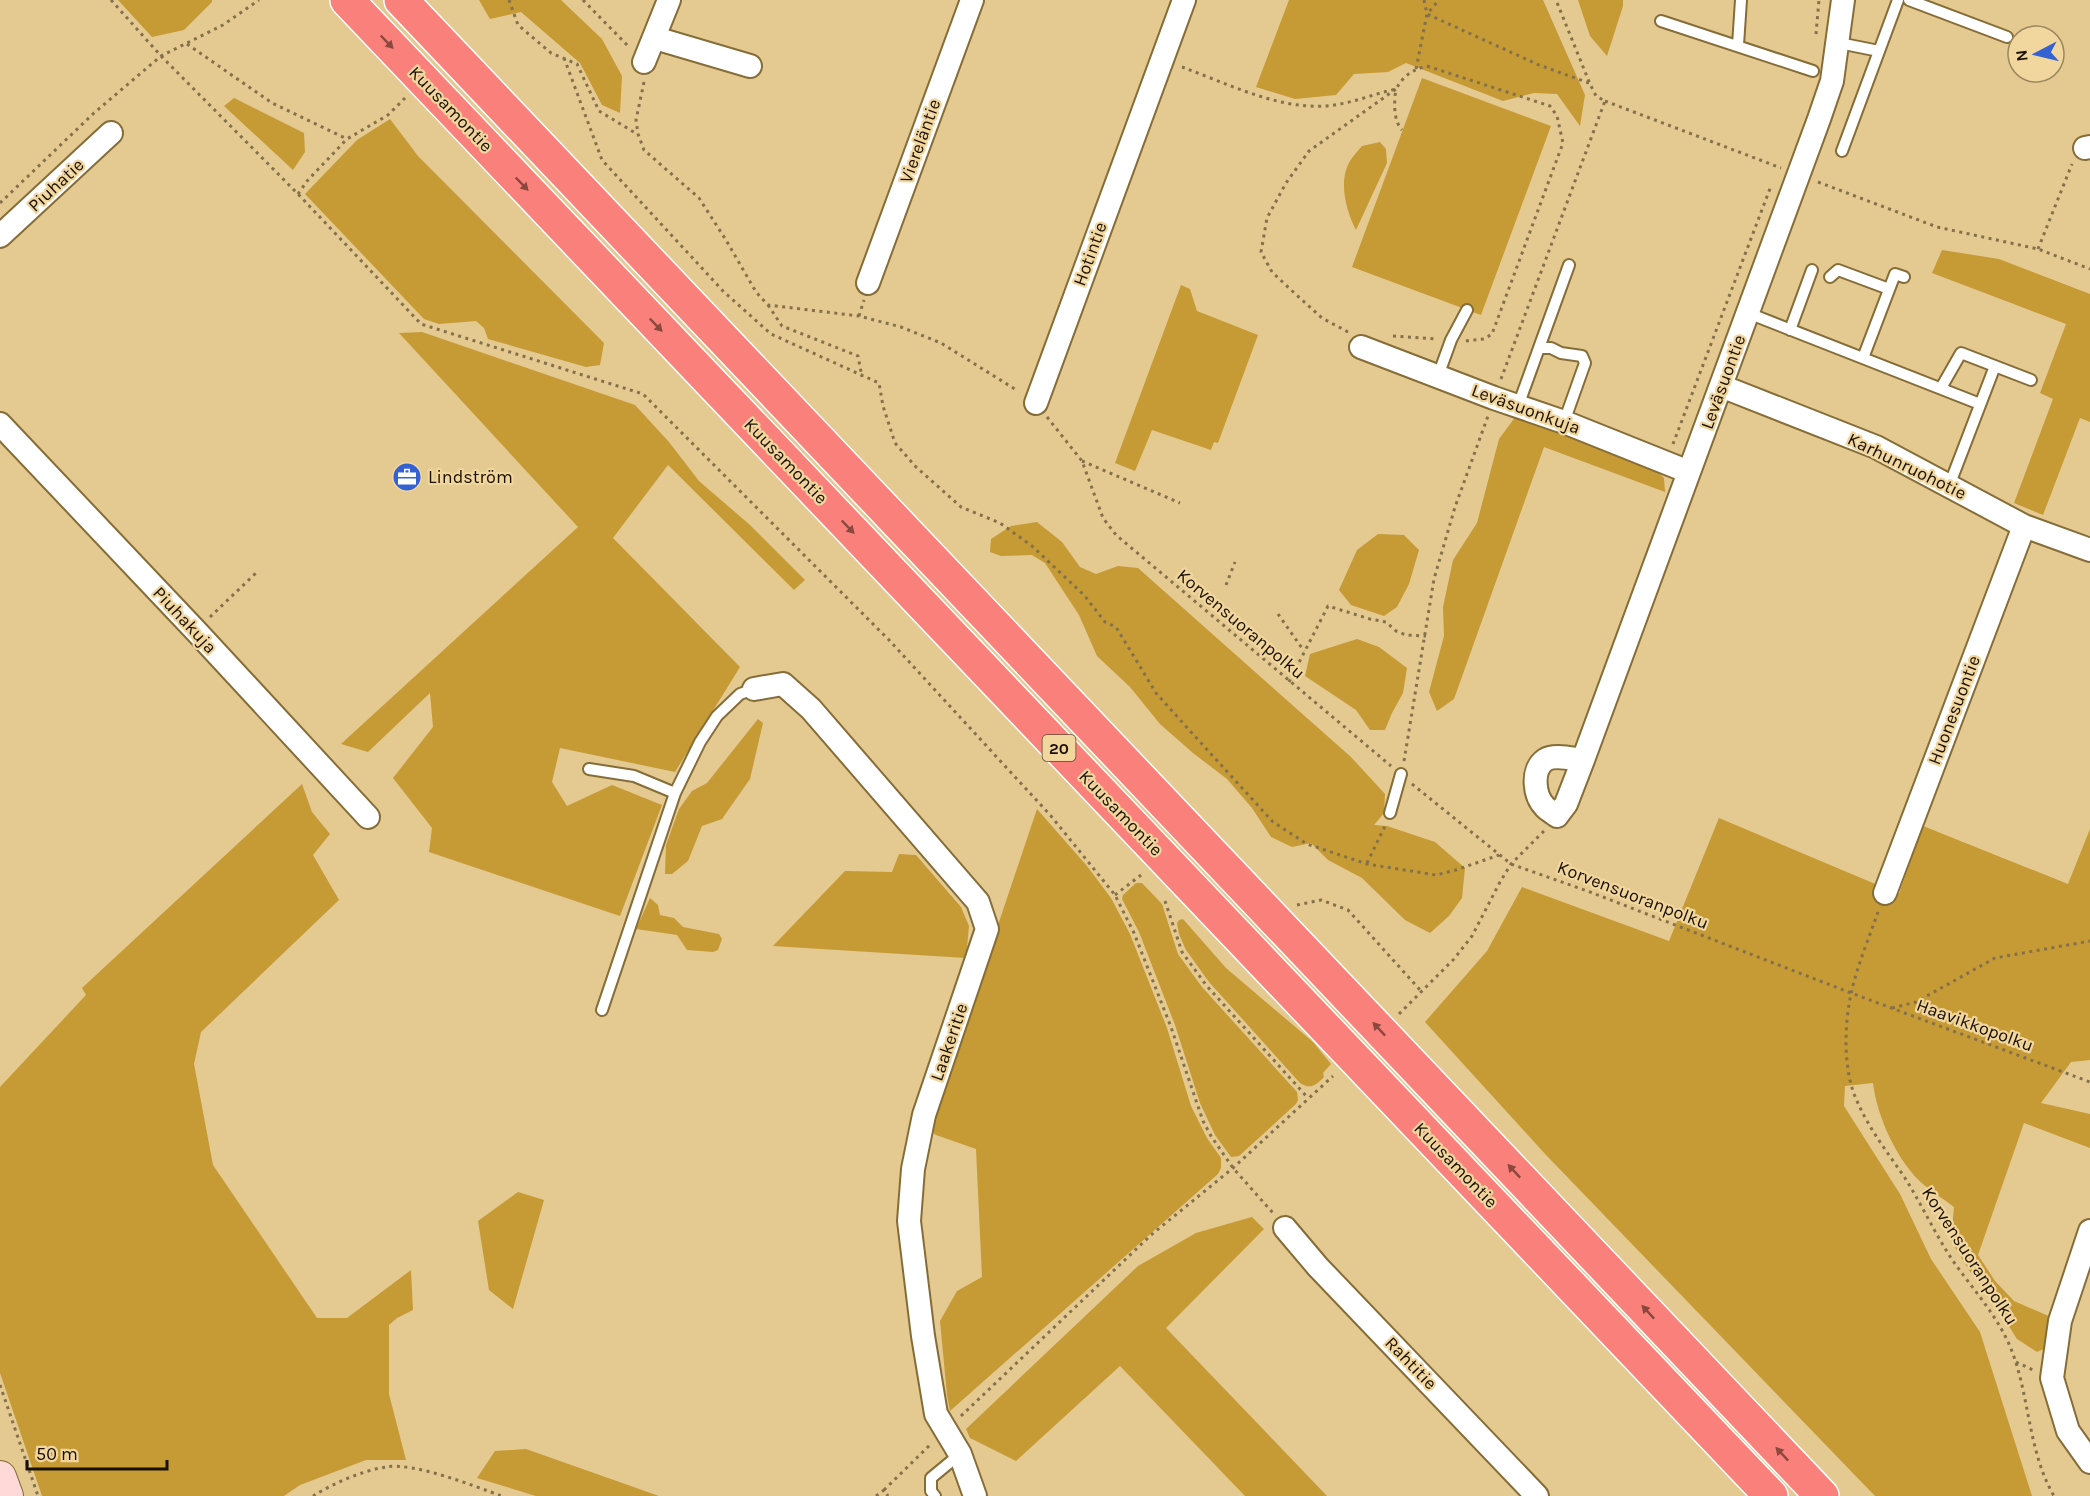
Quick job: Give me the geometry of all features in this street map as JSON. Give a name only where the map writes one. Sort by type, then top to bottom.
[{"type":"highway","name":"Kuusamontie","points":[[347,0],[1771,1496]]},
{"type":"highway","name":"Kuusamontie","points":[[401,0],[1822,1496]]},
{"type":"street","points":[[644,62],[669,0]]},
{"type":"street","name":"Viereläntie","points":[[868,283],[972,0]]},
{"type":"street","name":"Hotintie","points":[[1036,403],[1184,0]]},
{"type":"street","name":"Leväsuontie","points":[[1557,816],[1566,804],[1583,760],[1800,175],[1832,81],[1839,43],[1843,0]]},
{"type":"street","points":[[655,38],[750,66]]},
{"type":"street","name":"Piuhatie","points":[[0,236],[111,133]]},
{"type":"street","name":"Leväsuonkuja","points":[[1355,340],[1438,376],[1564,422],[1689,472]]},
{"type":"street","name":"Karhunruohotie","points":[[1721,386],[1876,447],[2024,526],[2090,550]]},
{"type":"street","name":"Piuhakuja","points":[[0,424],[196,631],[368,818]]},
{"type":"street","name":"Huonesuontie","points":[[1885,893],[2024,526]]},
{"type":"street","name":"Laakeritie","points":[[754,688],[783,684],[811,709],[978,902],[987,929],[924,1115],[913,1169],[909,1221],[923,1336],[936,1413],[960,1455],[975,1496]]},
{"type":"street","points":[[1557,816],[1545,807],[1538,797],[1535,783],[1538,770],[1546,760],[1556,757],[1583,760]]},
{"type":"street","name":"Rahtitie","points":[[1286,1228],[1318,1267],[1537,1496]]},
{"type":"street","points":[[2090,1231],[2060,1321],[2052,1378],[2068,1431],[2090,1462]]},
{"type":"street","points":[[0,1477],[7,1496]]},
{"type":"lane","points":[[1738,45],[1741,0]]},
{"type":"lane","points":[[1842,151],[1898,0]]},
{"type":"lane","points":[[1909,0],[2006,37]]},
{"type":"lane","points":[[1661,21],[1813,71]]},
{"type":"lane","points":[[1839,43],[1879,51]]},
{"type":"lane","points":[[1518,406],[1569,265]]},
{"type":"lane","points":[[1790,330],[1812,270]]},
{"type":"lane","points":[[1830,277],[1838,270],[1889,289]]},
{"type":"lane","points":[[1863,358],[1894,274],[1904,277]]},
{"type":"lane","points":[[1438,376],[1467,310]]},
{"type":"lane","points":[[1748,313],[1980,404]]},
{"type":"lane","points":[[1539,348],[1551,348],[1561,353],[1582,356],[1585,363],[1564,422]]},
{"type":"lane","points":[[1941,388],[1961,353],[2031,380]]},
{"type":"lane","points":[[1949,486],[1995,366]]},
{"type":"lane","points":[[602,1010],[675,793],[700,742],[717,716],[740,694],[754,688]]},
{"type":"lane","points":[[589,769],[634,776],[675,793]]},
{"type":"lane","points":[[1390,813],[1401,774]]},
{"type":"lane","points":[[935,1496],[931,1491],[931,1479],[960,1455]]},
{"type":"path","points":[[111,0],[161,56],[298,194],[421,324],[643,394],[890,640],[1051,816],[1115,895],[1151,975],[1203,1121],[1233,1168],[1286,1228]]},
{"type":"path","points":[[0,203],[94,113],[161,56],[223,25],[259,0]]},
{"type":"path","points":[[509,0],[519,25],[551,52],[577,64],[599,111],[638,134]]},
{"type":"path","points":[[583,0],[644,62],[644,86],[636,120],[644,150],[699,198],[756,292],[768,304],[782,326],[858,356],[862,377]]},
{"type":"path","points":[[1416,69],[1427,14],[1424,0]]},
{"type":"path","points":[[1427,14],[1439,0]]},
{"type":"path","points":[[1813,71],[1819,0]]},
{"type":"path","points":[[1427,14],[1539,65],[1590,84]]},
{"type":"path","points":[[187,44],[272,103],[347,139]]},
{"type":"path","points":[[564,58],[602,160],[723,291],[771,334],[879,383],[883,406],[895,443],[916,467],[961,507],[999,523],[1032,546],[1084,595],[1105,622],[1116,627],[1156,693],[1273,822],[1307,844],[1367,864],[1436,875],[1499,855]]},
{"type":"path","points":[[1161,60],[1288,105],[1333,105],[1396,89]]},
{"type":"path","points":[[1383,335],[1469,342],[1484,339],[1492,334],[1563,143],[1557,116],[1550,106],[1427,66],[1416,69],[1403,77],[1396,89],[1394,102],[1399,127],[1402,130]]},
{"type":"path","points":[[1355,340],[1322,318],[1272,272],[1260,252],[1267,218],[1286,183],[1309,151],[1396,89]]},
{"type":"path","points":[[1605,101],[1937,227],[2038,249],[2090,269]]},
{"type":"path","points":[[298,194],[307,181],[347,139],[388,114]]},
{"type":"path","points":[[2038,249],[2073,159],[2087,147]]},
{"type":"path","points":[[1667,462],[1774,178]]},
{"type":"path","points":[[768,304],[860,316],[901,327],[941,343],[1036,403]]},
{"type":"path","name":"Korvensuoranpolku","points":[[1036,403],[1082,461],[1103,518],[1116,535],[1289,682],[1511,864],[1590,892],[1851,993],[1846,1038],[1847,1070],[1856,1099],[1871,1128],[1905,1179],[1953,1260],[1996,1318],[2005,1335],[2016,1362],[2032,1433],[2054,1496]]},
{"type":"path","points":[[1082,461],[1180,503]]},
{"type":"path","points":[[1226,585],[1235,562]]},
{"type":"path","points":[[196,631],[256,573]]},
{"type":"path","points":[[1289,682],[1328,606],[1386,622],[1396,631],[1406,635],[1426,636]]},
{"type":"path","points":[[1278,614],[1304,651]]},
{"type":"path","points":[[1367,864],[1390,813]]},
{"type":"path","points":[[1398,1015],[1454,959],[1472,936],[1511,864],[1557,816]]},
{"type":"path","points":[[1115,895],[1141,875]]},
{"type":"path","points":[[1851,993],[1885,893]]},
{"type":"path","points":[[1292,906],[1321,900],[1348,910],[1421,992]]},
{"type":"path","points":[[1165,901],[1182,952],[1206,985],[1308,1098]]},
{"type":"path","points":[[1891,1008],[1916,1002],[1995,958],[2090,941]]},
{"type":"path","name":"Haavikkopolku","points":[[1851,993],[2090,1082]]},
{"type":"path","points":[[876,1496],[1151,1235],[1233,1168],[1333,1076]]},
{"type":"path","points":[[0,1385],[38,1496]]},
{"type":"path","points":[[313,1496],[358,1475],[387,1467],[431,1473],[502,1496]]},
{"type":"path","points":[[884,1490],[888,1496]]},
{"type":"shaded area","points":[[118,0],[212,0],[212,2],[184,30],[152,37]]},
{"type":"shaded area","points":[[479,0],[561,0],[602,39],[622,76],[620,113],[602,105],[580,63],[521,12],[490,19]]},
{"type":"shaded area","points":[[1289,0],[1543,0],[1585,95],[1580,126],[1557,94],[1534,93],[1503,101],[1406,63],[1388,72],[1354,74],[1336,95],[1295,99],[1256,87]]},
{"type":"shaded area","points":[[1578,0],[1623,0],[1607,56],[1590,36]]},
{"type":"shaded area","points":[[1422,78],[1551,126],[1481,315],[1352,267]]},
{"type":"shaded area","points":[[234,98],[304,133],[305,152],[293,170],[224,106]]},
{"type":"shaded area","points":[[390,119],[418,156],[604,343],[600,365],[586,367],[488,339],[484,328],[476,321],[439,324],[424,319],[305,194],[357,140]]},
{"type":"shaded area","points":[[1380,142],[1386,149],[1387,163],[1356,230],[1345,196],[1346,169],[1362,146]]},
{"type":"shaded area","points":[[1942,250],[1999,259],[2090,294],[2090,422],[2080,418],[2043,515],[2014,503],[2053,399],[2040,393],[2066,324],[1932,273]]},
{"type":"shaded area","points":[[1181,285],[1190,289],[1197,311],[1258,335],[1218,443],[1214,442],[1211,450],[1152,430],[1135,471],[1115,463]]},
{"type":"shaded area","points":[[422,332],[635,405],[669,442],[699,481],[750,525],[805,580],[794,590],[668,465],[613,538],[740,667],[675,772],[560,748],[552,782],[567,806],[612,785],[662,805],[620,916],[429,852],[432,828],[393,778],[433,727],[430,693],[368,752],[341,744],[578,527],[399,333]]},
{"type":"shaded area","points":[[1516,416],[1652,466],[1664,478],[1665,492],[1544,447],[1454,699],[1437,711],[1429,692],[1444,636],[1443,607],[1453,560],[1477,523],[1499,439]]},
{"type":"shaded area","points":[[1037,522],[1062,542],[1080,567],[1096,574],[1118,566],[1138,568],[1351,757],[1385,794],[1384,813],[1374,825],[1387,826],[1435,842],[1465,868],[1462,898],[1449,916],[1430,933],[1405,920],[1362,878],[1328,860],[1311,843],[1292,847],[1271,837],[1252,808],[1227,779],[1160,724],[1130,687],[1097,656],[1079,615],[1045,563],[1032,555],[1001,556],[990,552],[991,539],[1011,526]]},
{"type":"shaded area","points":[[1378,534],[1404,535],[1419,550],[1409,584],[1397,607],[1384,616],[1351,605],[1339,590],[1357,550]]},
{"type":"shaded area","points":[[1357,639],[1379,647],[1407,668],[1403,693],[1385,730],[1370,730],[1356,710],[1305,676],[1310,654]]},
{"type":"shaded area","points":[[758,719],[763,723],[750,779],[722,819],[702,826],[688,861],[672,874],[665,874],[666,845],[679,809],[692,791],[707,783]]},
{"type":"shaded area","points":[[302,784],[312,812],[330,834],[313,855],[339,900],[201,1032],[194,1064],[213,1165],[317,1318],[347,1318],[411,1270],[413,1310],[389,1325],[389,1394],[406,1460],[366,1460],[300,1485],[284,1496],[42,1496],[0,1373],[0,1087],[86,995],[82,988]]},
{"type":"shaded area","points":[[1037,809],[1087,866],[1111,898],[1130,934],[1167,1028],[1191,1106],[1207,1138],[1221,1158],[1221,1168],[1218,1174],[950,1411],[940,1321],[957,1291],[982,1277],[976,1149],[936,1135],[929,1130]]},
{"type":"shaded area","points":[[1719,818],[1899,894],[1923,826],[2068,884],[2090,829],[2090,1060],[2071,1062],[2041,1103],[2090,1114],[2090,1148],[2024,1123],[1978,1255],[1995,1281],[2014,1301],[2060,1321],[2055,1344],[2037,1352],[2017,1339],[1951,1241],[1954,1207],[1924,1185],[1897,1152],[1879,1110],[1873,1083],[1845,1086],[1844,1106],[1900,1194],[1931,1259],[1980,1332],[2032,1496],[1875,1496],[1547,1156],[1425,1022],[1487,951],[1522,887],[1669,941]]},
{"type":"shaded area","points":[[899,854],[916,855],[961,907],[969,926],[966,958],[773,946],[845,871],[892,872]]},
{"type":"shaded area","points":[[1136,883],[1142,883],[1162,904],[1178,954],[1202,987],[1297,1092],[1296,1104],[1239,1156],[1231,1157],[1215,1135],[1200,1103],[1175,1025],[1139,932],[1122,899],[1123,895]]},
{"type":"shaded area","points":[[650,898],[658,905],[660,915],[674,918],[683,927],[719,934],[722,939],[718,950],[713,952],[687,950],[677,935],[636,929]]},
{"type":"shaded area","points":[[1183,919],[1226,968],[1313,1042],[1331,1064],[1323,1073],[1324,1077],[1313,1086],[1300,1083],[1209,982],[1186,950],[1179,934],[1177,923]]},
{"type":"shaded area","points":[[518,1192],[544,1200],[513,1309],[489,1290],[478,1221]]},
{"type":"shaded area","points":[[1252,1217],[1264,1229],[1166,1328],[1327,1496],[1245,1496],[1120,1366],[1016,1461],[970,1438],[966,1429],[1138,1266],[1196,1233]]},
{"type":"shaded area","points":[[526,1449],[659,1496],[536,1496],[477,1478],[495,1451]]},
{"type":"place","name":"Lindström","points":[[407,477]]}]
